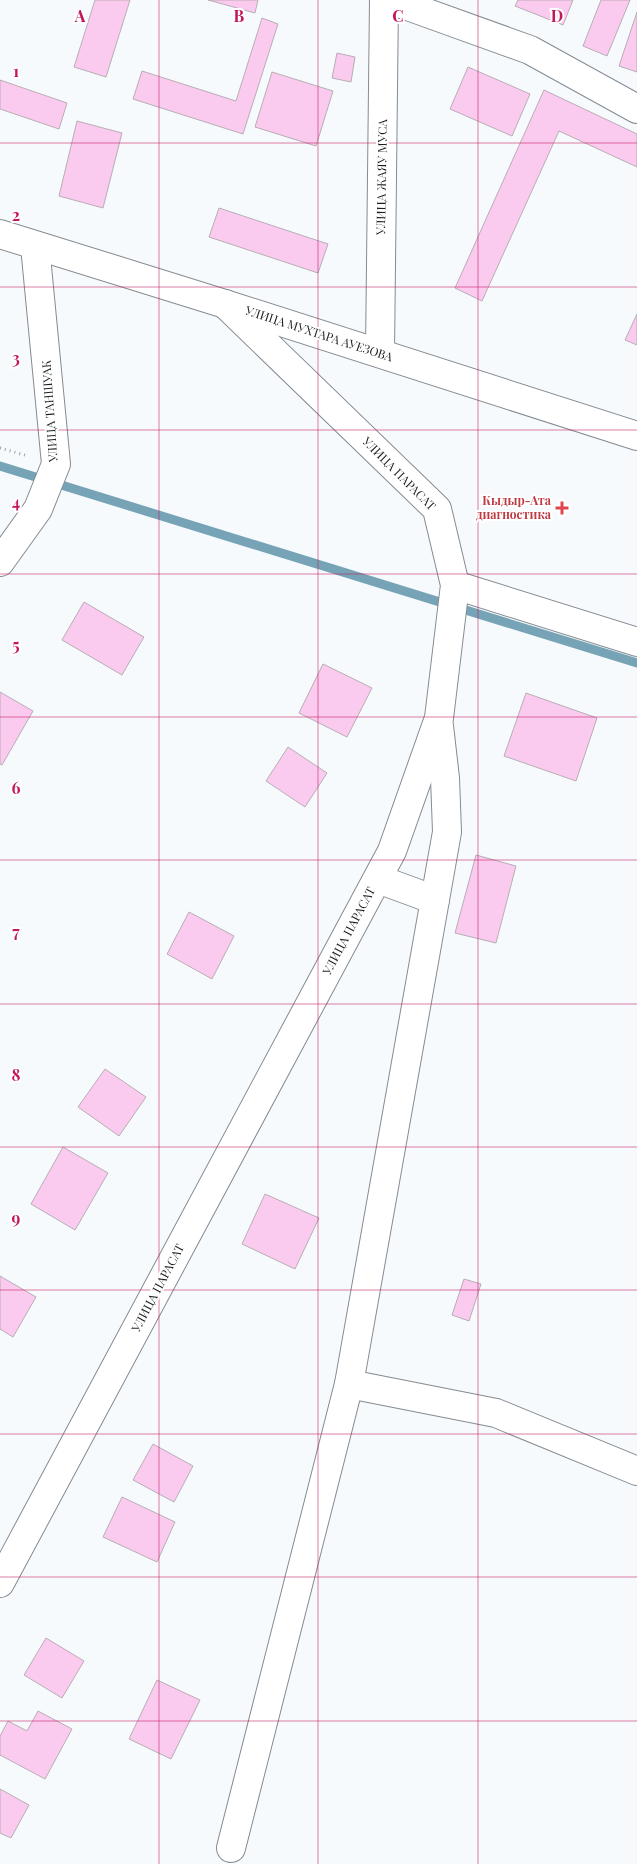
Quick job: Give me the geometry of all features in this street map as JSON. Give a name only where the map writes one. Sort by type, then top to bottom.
[{"type":"street","name":"УЛИЦА ЖАЯУ МУСА","points":[[380,353],[384,0]]},
{"type":"street","points":[[391,0],[530,50],[637,109]]},
{"type":"street","name":"УЛИЦА МУХТАРА АУЕЗОВА","points":[[0,234],[633,430]]},
{"type":"street","name":"УЛИЦА ТАНШУАК","points":[[0,562],[38,509],[56,464],[35,246]]},
{"type":"street","name":"УЛИЦА ПАРАСАТ","points":[[0,1583],[378,879],[392,851],[439,718],[454,589],[437,509],[225,304]]},
{"type":"street","points":[[454,589],[637,642]]},
{"type":"street","points":[[231,1848],[349,1384],[447,832],[445,778],[439,718]]},
{"type":"street","points":[[378,879],[435,900]]},
{"type":"street","points":[[349,1384],[496,1413],[637,1471]]},
{"type":"building","points":[[95,0],[130,0],[106,77],[74,67]]},
{"type":"building","points":[[208,0],[258,0],[255,13]]},
{"type":"building","points":[[518,0],[573,0],[563,25],[515,6]]},
{"type":"building","points":[[601,0],[630,0],[607,56],[583,46]]},
{"type":"building","points":[[637,12],[637,72],[619,66]]},
{"type":"building","points":[[262,18],[278,24],[243,134],[133,99],[142,71],[236,101]]},
{"type":"building","points":[[337,53],[355,57],[351,82],[332,78]]},
{"type":"building","points":[[468,67],[530,94],[512,136],[450,109]]},
{"type":"building","points":[[272,72],[333,91],[316,146],[255,127]]},
{"type":"building","points":[[0,80],[67,103],[59,129],[0,109]]},
{"type":"building","points":[[544,90],[637,134],[637,167],[559,131],[482,301],[455,288]]},
{"type":"building","points":[[77,121],[122,133],[103,208],[59,196]]},
{"type":"building","points":[[219,208],[328,244],[318,273],[209,237]]},
{"type":"building","points":[[637,314],[637,345],[625,340]]},
{"type":"building","points":[[84,602],[144,637],[122,675],[62,640]]},
{"type":"building","points":[[323,664],[372,688],[347,737],[299,713]]},
{"type":"building","points":[[0,692],[33,711],[2,765],[0,764]]},
{"type":"building","points":[[526,693],[597,718],[576,781],[504,756]]},
{"type":"building","points":[[288,747],[327,773],[305,807],[266,781]]},
{"type":"building","points":[[476,855],[516,866],[496,943],[455,933]]},
{"type":"building","points":[[189,912],[234,936],[212,979],[167,954]]},
{"type":"building","points":[[105,1069],[146,1097],[119,1136],[78,1107]]},
{"type":"building","points":[[63,1147],[108,1173],[75,1230],[31,1204]]},
{"type":"building","points":[[265,1194],[319,1218],[295,1269],[242,1244]]},
{"type":"building","points":[[0,1276],[36,1297],[13,1337],[0,1329]]},
{"type":"building","points":[[464,1279],[481,1284],[469,1321],[452,1315]]},
{"type":"building","points":[[153,1444],[193,1466],[174,1502],[133,1480]]},
{"type":"building","points":[[122,1497],[175,1522],[157,1562],[103,1537]]},
{"type":"building","points":[[46,1638],[84,1661],[62,1698],[24,1675]]},
{"type":"building","points":[[157,1680],[200,1700],[171,1759],[129,1739]]},
{"type":"building","points":[[38,1711],[72,1729],[45,1779],[0,1755],[0,1736],[8,1721],[27,1731]]},
{"type":"building","points":[[0,1789],[29,1805],[11,1838],[0,1833]]},
{"type":"waterway","points":[[0,466],[637,663]]},
{"type":"place","name":"Кыдыр-Ата диагностика","points":[[562,508]]}]
